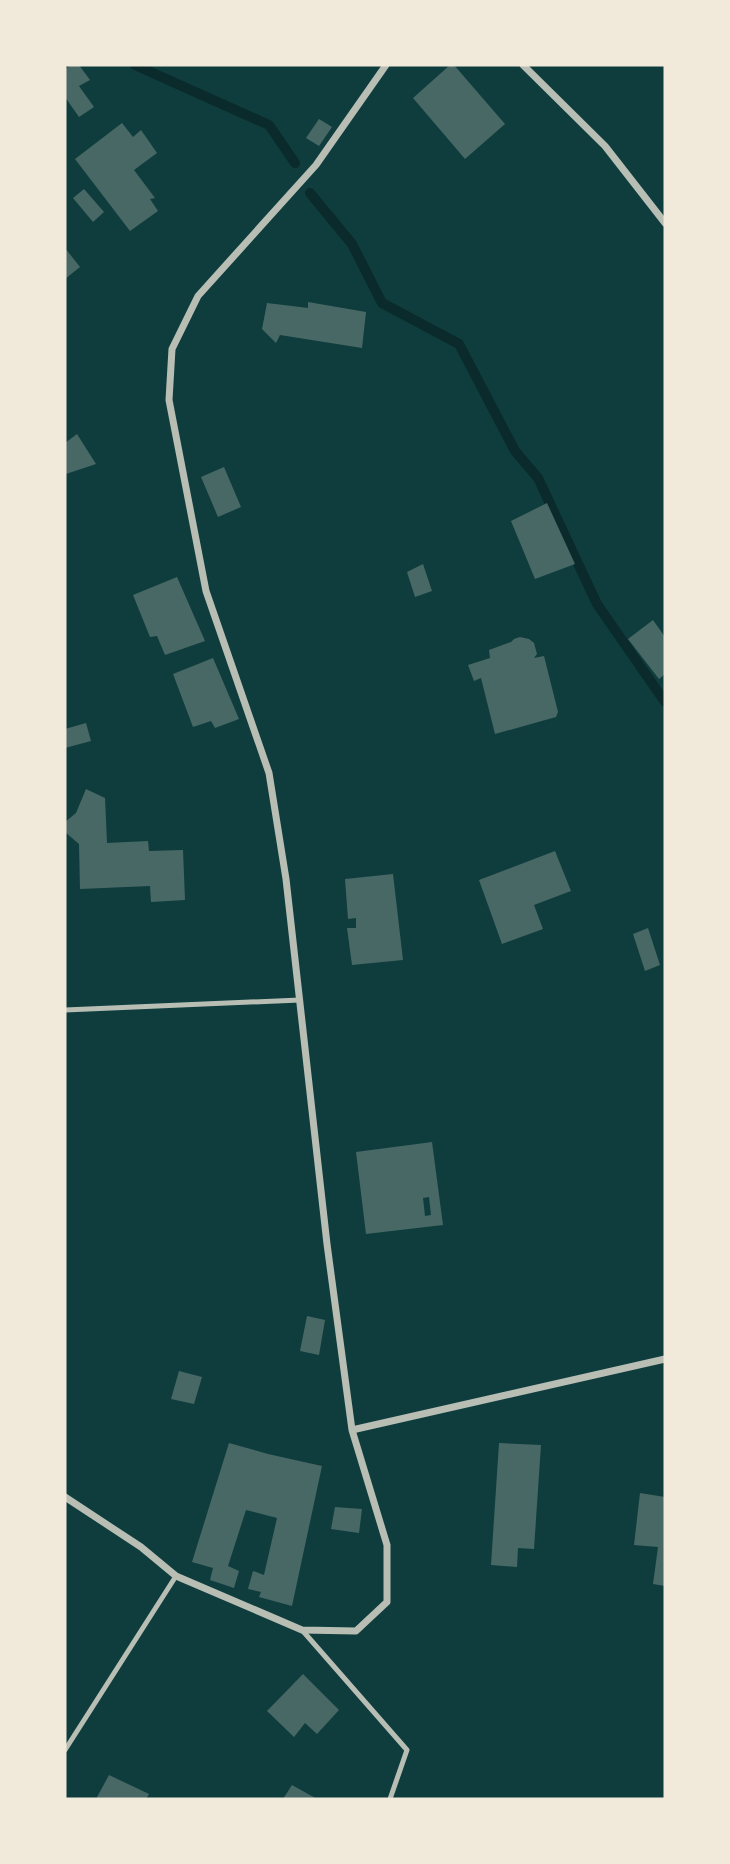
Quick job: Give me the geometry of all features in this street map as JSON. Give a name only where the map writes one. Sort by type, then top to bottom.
[{"type":"street","points":[[65,1497],[141,1547],[176,1576],[302,1630],[356,1630],[387,1602],[387,1545],[352,1430],[327,1244],[286,878],[269,773],[206,591],[169,400],[172,349],[198,296],[316,165],[386,65]]},
{"type":"street","points":[[523,65],[605,146],[665,223]]},
{"type":"street","points":[[352,1430],[665,1359]]},
{"type":"lane","points":[[65,1010],[300,1000]]},
{"type":"lane","points":[[65,1750],[176,1576]]},
{"type":"lane","points":[[302,1630],[407,1750],[390,1799]]},
{"type":"building","points":[[71,65],[79,65],[90,80],[79,86],[94,107],[79,117],[65,97],[65,69]]},
{"type":"building","points":[[450,65],[454,65],[505,124],[465,159],[413,98]]},
{"type":"building","points":[[319,119],[332,127],[319,146],[306,138]]},
{"type":"building","points":[[122,123],[133,137],[141,130],[157,153],[134,170],[155,198],[150,199],[158,211],[130,231],[75,159]]},
{"type":"building","points":[[84,189],[104,212],[93,222],[73,198]]},
{"type":"building","points":[[65,248],[80,267],[65,279]]},
{"type":"building","points":[[308,302],[366,312],[362,348],[280,335],[276,343],[262,329],[267,303],[308,308]]},
{"type":"building","points":[[77,434],[96,464],[66,474],[65,443]]},
{"type":"building","points":[[224,467],[241,507],[218,517],[201,477]]},
{"type":"building","points":[[547,503],[575,564],[535,579],[511,521]]},
{"type":"building","points":[[423,564],[432,591],[415,597],[407,572]]},
{"type":"building","points":[[177,577],[205,641],[165,655],[157,636],[150,637],[133,595]]},
{"type":"building","points":[[653,620],[665,637],[665,674],[659,679],[628,639]]},
{"type":"building","points":[[520,637],[534,643],[537,654],[534,658],[544,656],[558,712],[556,717],[495,734],[481,678],[474,681],[468,665],[490,658],[489,650]]},
{"type":"building","points":[[213,658],[239,719],[215,728],[211,721],[193,727],[173,674]]},
{"type":"building","points":[[86,723],[91,741],[65,748],[65,729]]},
{"type":"building","points":[[86,789],[105,798],[107,843],[148,841],[149,851],[183,850],[185,900],[151,902],[150,886],[80,889],[79,844],[65,832],[65,822],[76,813]]},
{"type":"building","points":[[555,851],[571,891],[534,905],[543,929],[502,944],[479,880]]},
{"type":"building","points":[[393,874],[403,960],[352,965],[347,928],[356,928],[356,918],[348,919],[345,879]]},
{"type":"building","points":[[648,928],[660,965],[645,971],[633,934]]},
{"type":"building","points":[[432,1142],[443,1225],[366,1234],[356,1152]],"holes":[[[429,1197],[431,1215],[425,1216],[423,1198]]]},
{"type":"building","points":[[307,1316],[325,1320],[319,1355],[300,1351]]},
{"type":"building","points":[[179,1371],[202,1377],[194,1404],[171,1399]]},
{"type":"building","points":[[229,1443],[322,1466],[292,1606],[259,1597],[261,1592],[248,1589],[253,1571],[264,1575],[277,1518],[246,1510],[228,1566],[239,1571],[234,1588],[210,1580],[213,1568],[192,1562]]},
{"type":"building","points":[[499,1443],[541,1445],[534,1549],[518,1548],[517,1567],[491,1565]]},
{"type":"building","points":[[640,1493],[665,1497],[665,1586],[653,1584],[658,1547],[634,1545]]},
{"type":"building","points":[[335,1507],[362,1509],[359,1533],[331,1529]]},
{"type":"building","points":[[303,1674],[339,1710],[317,1734],[305,1723],[294,1737],[267,1711]]},
{"type":"building","points":[[109,1775],[149,1794],[146,1799],[96,1799]]},
{"type":"building","points":[[292,1785],[317,1799],[283,1799]]},
{"type":"waterway","points":[[135,65],[269,125],[295,163]]},
{"type":"waterway","points":[[310,193],[352,244],[382,303],[459,344],[515,451],[538,478],[597,604],[665,702]]}]
